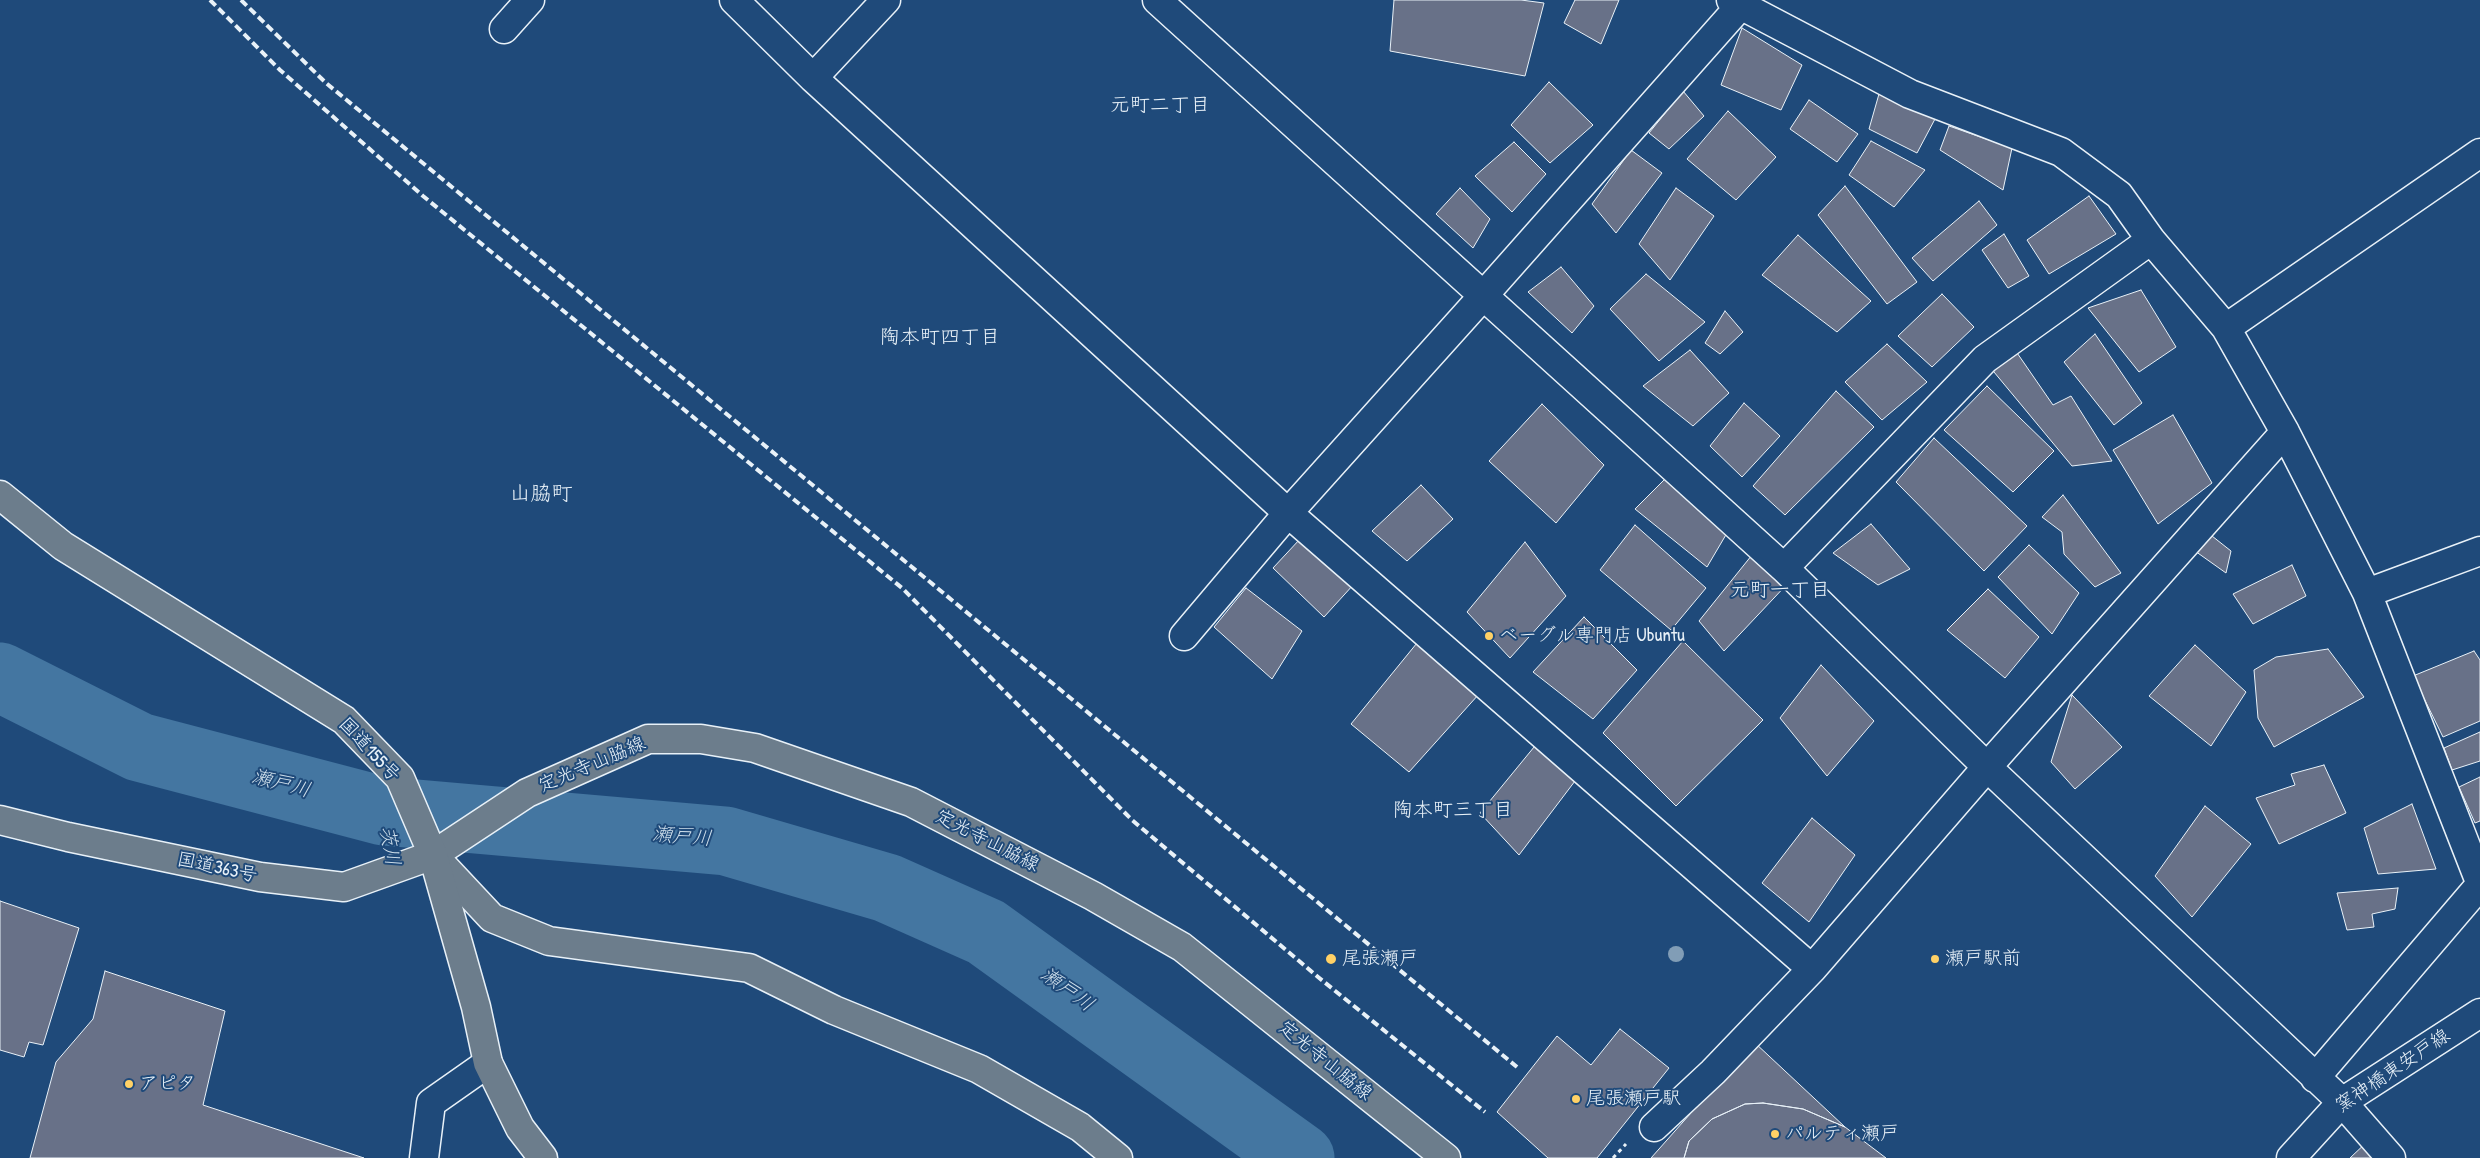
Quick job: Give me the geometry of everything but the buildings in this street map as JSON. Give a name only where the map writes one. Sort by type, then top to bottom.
[{"type":"main road","name":"国道155号","points":[[0,495],[62,546],[344,720],[400,778],[433,855],[476,1007],[488,1063],[520,1128],[543,1158]]},
{"type":"main road","name":"定光寺山脇線","points":[[433,855],[527,793],[648,739],[701,739],[756,748],[911,802],[1093,896],[1182,947],[1446,1158]]},
{"type":"main road","name":"国道363号","points":[[0,820],[68,837],[260,877],[344,887],[433,855]]},
{"type":"main road","points":[[433,855],[492,918],[549,941],[749,968],[834,1010],[979,1069],[1080,1127],[1118,1158]]},
{"type":"street","points":[[504,29],[530,0]]},
{"type":"street","points":[[734,0],[813,78],[1288,513],[1812,969]]},
{"type":"street","points":[[813,78],[886,0]]},
{"type":"street","points":[[1157,0],[1784,568],[1987,767],[2342,1102],[2391,1158]]},
{"type":"street","points":[[1184,636],[1288,513],[1484,296],[1736,2],[1910,94],[2061,152],[2119,194],[2151,240],[2226,328],[2284,432],[2367,593],[2480,883],[2316,1078]]},
{"type":"street","points":[[2226,328],[2480,153]]},
{"type":"street","points":[[1784,568],[1985,359],[2151,240]]},
{"type":"street","points":[[1654,1127],[1713,1072],[1812,969],[1987,767],[2284,432]]},
{"type":"street","points":[[2367,593],[2480,552]]},
{"type":"street","name":"窯神橋東安戸線","points":[[2291,1158],[2342,1102],[2480,1013]]},
{"type":"street","points":[[424,1158],[431,1103],[488,1063]]},
{"type":"waterway","name":"瀬戸川","points":[[0,677],[139,747],[383,811],[726,841],[887,888],[986,932],[1300,1158]]},
{"type":"railway","points":[[210,0],[280,70],[423,196],[902,588],[1132,820],[1318,977],[1485,1112]]},
{"type":"railway","points":[[241,0],[326,83],[1517,1067]]},
{"type":"place","name":"ベーグル専門店 Ubuntu","points":[[1489,636]]},
{"type":"place","name":"尾張瀬戸","points":[[1331,959]]},
{"type":"place","name":"瀬戸駅前","points":[[1935,959]]},
{"type":"place","name":"アピタ","points":[[129,1084]]},
{"type":"place","name":"尾張瀬戸駅","points":[[1576,1099]]},
{"type":"place","name":"パルティ瀬戸","points":[[1775,1134]]},
{"type":"district","name":"元町二丁目","points":[[1160,106]]},
{"type":"district","name":"陶本町四丁目","points":[[940,338]]},
{"type":"district","name":"山脇町","points":[[541,494]]},
{"type":"district","name":"元町一丁目","points":[[1780,591]]},
{"type":"district","name":"陶本町三丁目","points":[[1453,811]]},
{"type":"water label","name":"茨川","points":[[389,846]]}]
